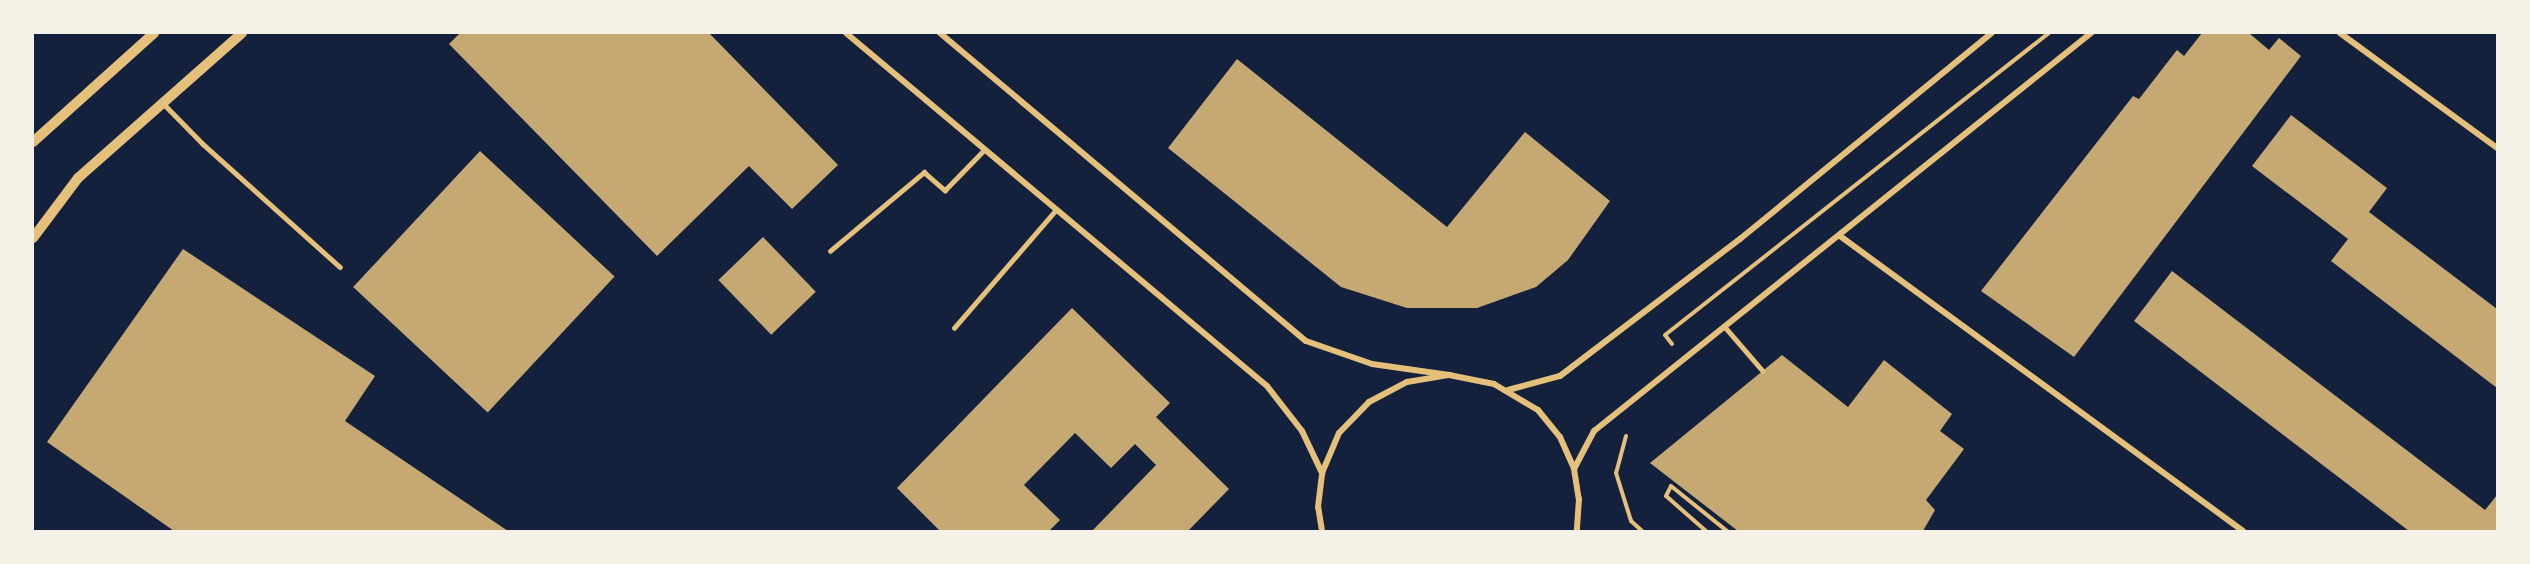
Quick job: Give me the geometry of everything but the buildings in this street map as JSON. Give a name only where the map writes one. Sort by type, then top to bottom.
[{"type":"street","points":[[33,142],[154,33]]},
{"type":"street","points":[[33,238],[78,178],[242,33]]},
{"type":"street","points":[[846,33],[1055,211],[1267,386],[1302,431],[1322,473]]},
{"type":"street","points":[[940,33],[1306,341],[1371,364],[1480,379],[1508,390],[1538,410],[1560,437],[1574,469],[1579,499],[1579,530]]},
{"type":"street","points":[[1508,390],[1560,376],[1740,239],[1992,33]]},
{"type":"street","points":[[1574,469],[1594,431],[2091,33]]},
{"type":"street","points":[[2340,33],[2497,148]]},
{"type":"street","points":[[1840,236],[2243,531]]},
{"type":"street","points":[[1322,531],[1318,507],[1322,473],[1339,434],[1369,402],[1407,382],[1449,375]]},
{"type":"lane","points":[[163,103],[203,144],[340,267]]},
{"type":"lane","points":[[830,251],[924,172],[945,190],[984,150]]},
{"type":"lane","points":[[954,328],[1055,211]]},
{"type":"lane","points":[[1725,327],[1762,370]]},
{"type":"path","points":[[1685,359],[1665,335],[2049,33]]},
{"type":"path","points":[[1632,430],[1624,437],[1616,473],[1631,521],[1642,531]]},
{"type":"path","points":[[1706,531],[1666,496],[1671,486],[1727,531]]}]
